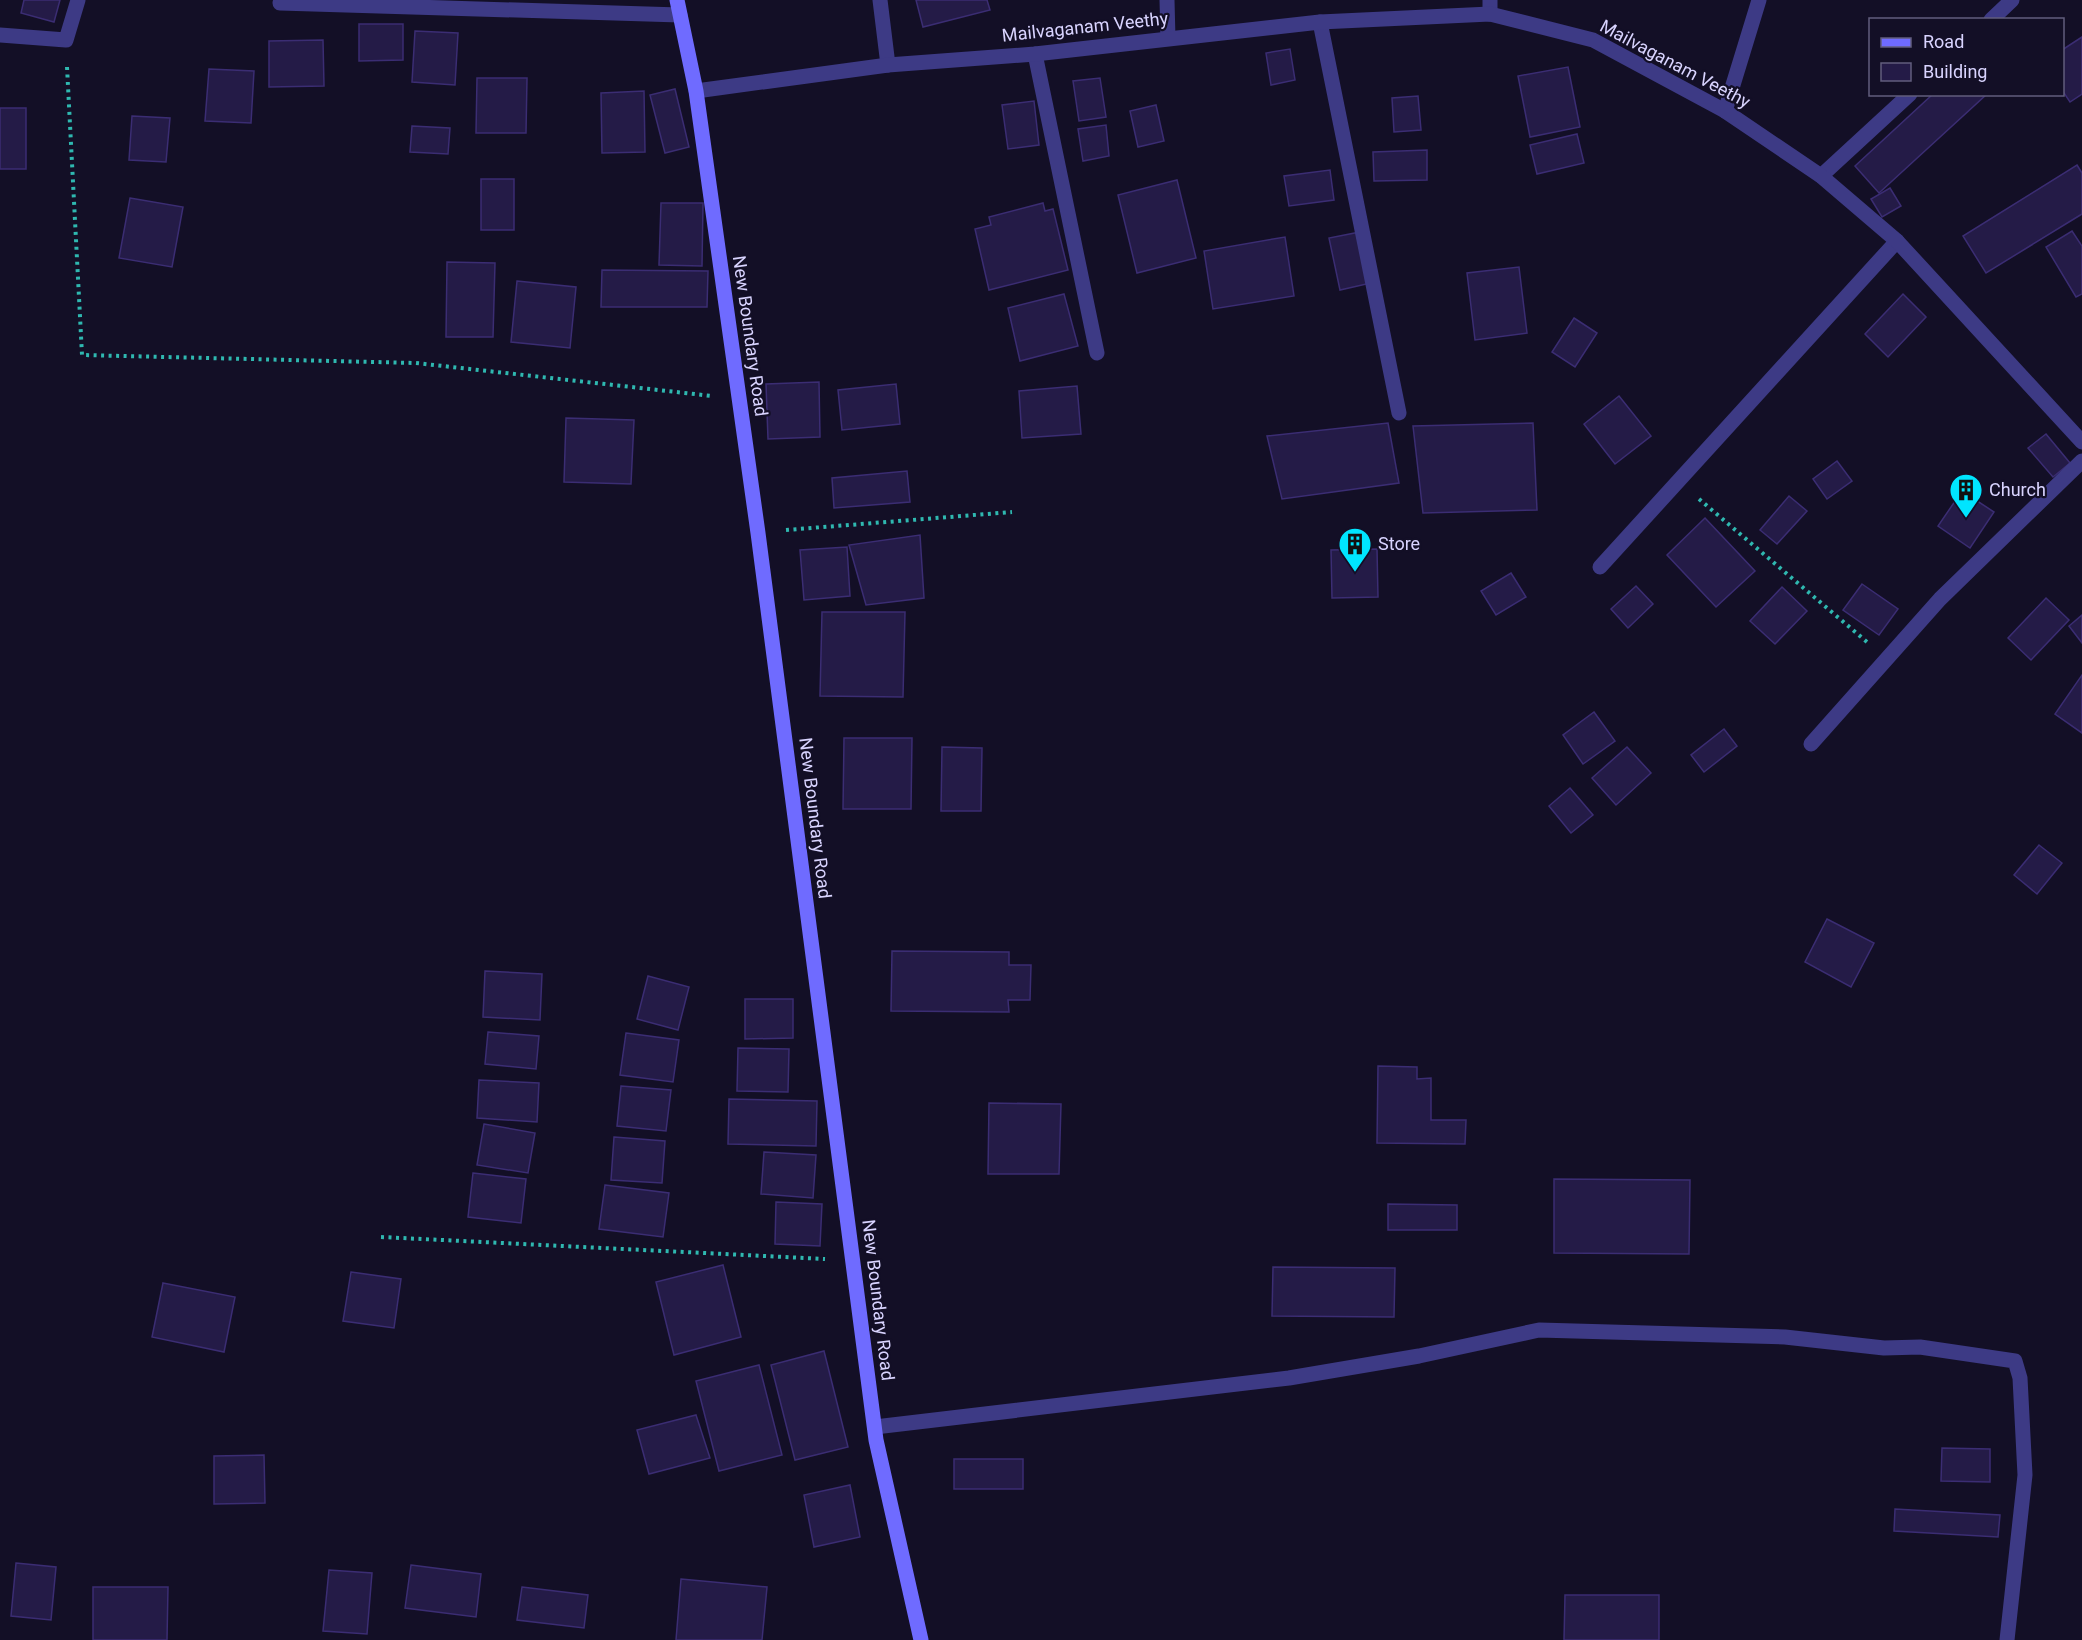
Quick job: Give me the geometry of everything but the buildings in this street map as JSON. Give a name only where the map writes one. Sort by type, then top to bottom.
[{"type":"main road","name":"New Boundary Road","points":[[679,8],[696,91],[758,533],[875,1428],[921,1640]]},
{"type":"street","points":[[0,34],[66,40],[78,0]]},
{"type":"street","points":[[880,0],[888,65]]},
{"type":"street","points":[[1167,0],[1168,38]]},
{"type":"street","points":[[1725,111],[1759,0]]},
{"type":"street","points":[[1993,18],[2012,0]]},
{"type":"street","points":[[280,3],[679,8]]},
{"type":"street","name":"Mailvaganam Veethy","points":[[696,91],[888,65],[1035,54],[1320,22],[1490,7],[1593,40],[1725,111],[1821,176],[1897,241],[2082,442]]},
{"type":"street","points":[[1320,22],[1400,413]]},
{"type":"street","points":[[1035,54],[1097,353]]},
{"type":"street","points":[[1821,176],[1908,96]]},
{"type":"street","points":[[1599,567],[1897,241]]},
{"type":"street","points":[[1811,744],[1940,598],[2082,461]]},
{"type":"street","points":[[875,1428],[1289,1378],[1419,1356],[1539,1330],[1785,1337],[1884,1348],[1920,1347],[1998,1356],[2015,1361],[2020,1378],[2025,1475],[2007,1640]]},
{"type":"path","points":[[66,40],[82,355],[416,363],[739,399]]},
{"type":"path","points":[[1677,481],[1887,659]]},
{"type":"path","points":[[758,533],[1012,512]]},
{"type":"path","points":[[381,1237],[853,1261]]},
{"type":"place","name":"Church","points":[[1966,519]]},
{"type":"place","name":"Store","points":[[1355,573]]}]
